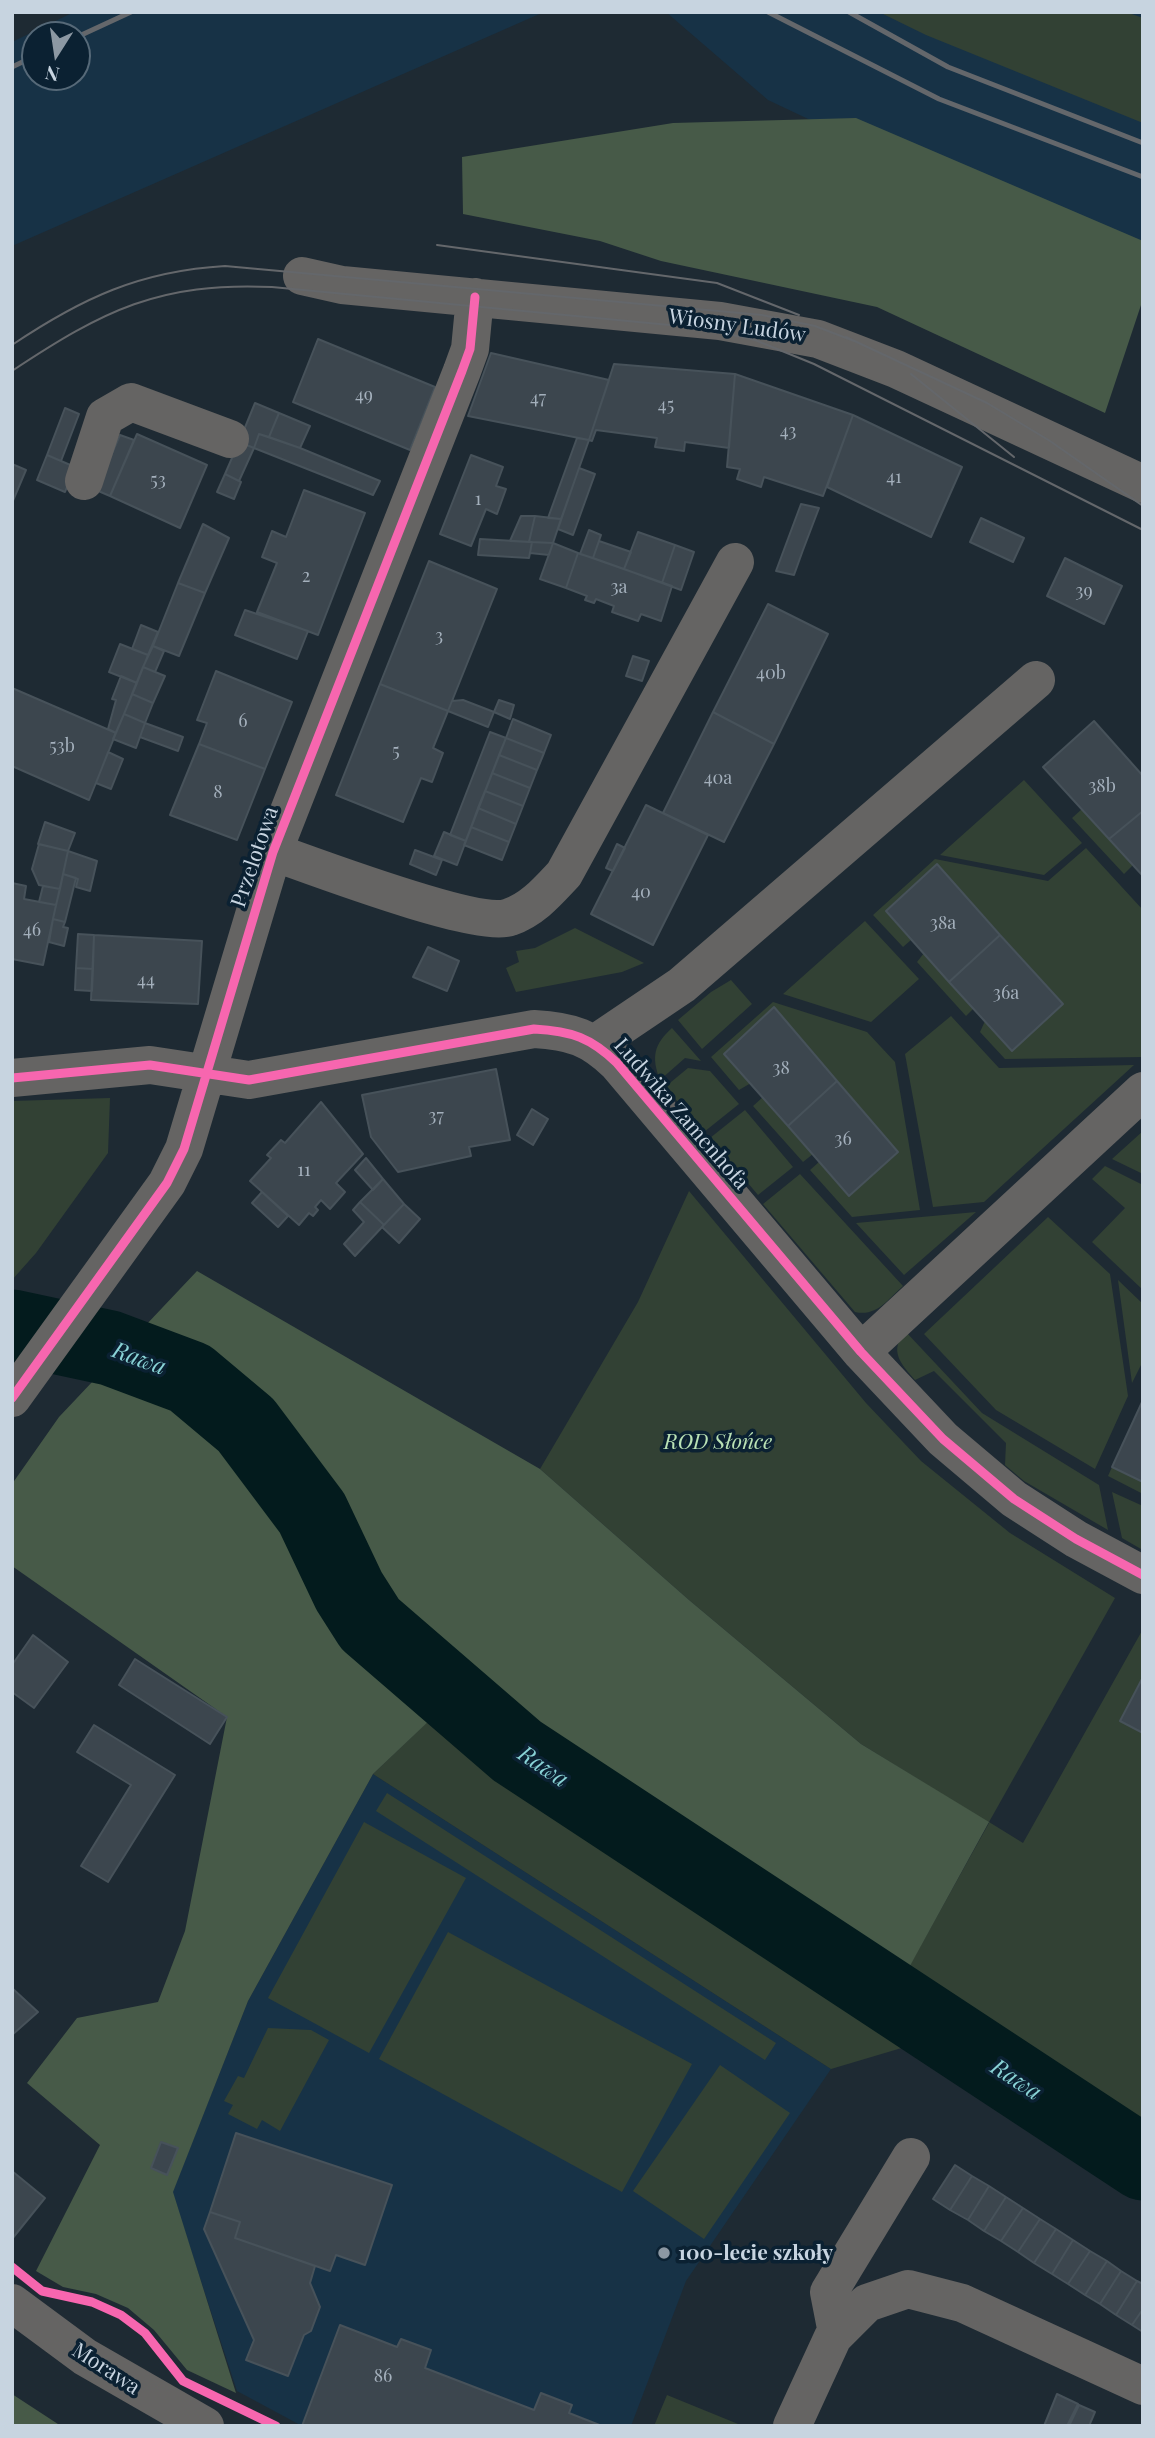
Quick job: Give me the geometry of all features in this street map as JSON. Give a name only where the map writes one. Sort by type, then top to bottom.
[{"type":"street","name":"Wiosny Ludów","points":[[302,276],[342,285],[720,321],[818,339],[883,363],[1143,485]]},
{"type":"street","name":"Przelotowa","points":[[16,1392],[174,1171],[207,1074],[273,852],[470,349],[475,298]]},
{"type":"street","points":[[84,481],[105,417],[131,402],[230,439]]},
{"type":"street","name":"Przelotowa","points":[[273,852],[456,912],[508,919],[536,903],[564,874],[735,562]]},
{"type":"street","points":[[596,1043],[682,985],[1036,680]]},
{"type":"street","name":"Ludwika Zamenhofa","points":[[12,1078],[150,1065],[249,1080],[534,1029],[560,1032],[596,1043],[617,1063],[860,1352],[943,1439],[1014,1499],[1076,1539],[1143,1575]]},
{"type":"street","points":[[860,1352],[1143,1091]]},
{"type":"street","points":[[837,2333],[829,2292],[911,2157]]},
{"type":"street","points":[[793,2426],[837,2333],[867,2303],[908,2289],[962,2303],[1143,2386]]},
{"type":"street","name":"Morawa","points":[[12,2303],[85,2357],[205,2426]]},
{"type":"shaded area","points":[[74,12],[544,12],[12,246],[12,42],[21,38],[21,91],[91,91],[91,21],[55,21]]},
{"type":"shaded area","points":[[666,12],[1143,12],[1143,277],[768,100]]},
{"type":"shaded area","points":[[373,1774],[831,2069],[686,2281],[631,2426],[302,2426],[237,2391],[172,2193],[248,2001]]},
{"type":"green space","points":[[879,12],[1126,12],[1143,18],[1143,123],[926,35]]},
{"type":"green space","points":[[856,118],[1143,241],[1143,299],[1105,413],[877,307],[661,261],[600,241],[463,214],[462,157],[673,123]]},
{"type":"green space","points":[[1024,780],[1082,843],[1044,875],[940,855]]},
{"type":"green space","points":[[1082,809],[1133,865],[1124,874],[1072,818]]},
{"type":"green space","points":[[1086,848],[1143,910],[1143,1057],[1005,1059],[980,1032],[985,1021],[1063,1004],[937,864],[886,911],[911,940],[903,947],[873,915],[935,859],[1048,881]]},
{"type":"green space","points":[[865,921],[919,979],[871,1022],[783,994]]},
{"type":"green space","points":[[575,928],[644,963],[622,972],[516,992],[506,968],[519,962],[516,951],[535,948]]},
{"type":"green space","points":[[924,953],[974,1008],[966,1016],[917,962]]},
{"type":"green space","points":[[731,980],[752,1004],[702,1049],[678,1020],[711,992]]},
{"type":"green space","points":[[773,1002],[867,1032],[895,1062],[920,1210],[852,1217],[810,1170],[819,1162],[849,1196],[898,1152],[774,1007],[724,1054],[751,1083],[739,1090],[711,1057]]},
{"type":"green space","points":[[951,1016],[999,1068],[1134,1065],[984,1202],[933,1207],[905,1054]]},
{"type":"green space","points":[[672,1028],[701,1061],[685,1058],[660,1080],[656,1051],[661,1040]]},
{"type":"green space","points":[[688,1068],[710,1071],[739,1104],[704,1132],[665,1087]]},
{"type":"green space","points":[[763,1097],[813,1154],[803,1162],[753,1106]]},
{"type":"green space","points":[[110,1098],[108,1153],[36,1253],[12,1280],[12,1101]]},
{"type":"green space","points":[[745,1110],[793,1167],[758,1195],[710,1138]]},
{"type":"green space","points":[[1143,1131],[1143,1174],[1112,1159]]},
{"type":"green space","points":[[1105,1166],[1143,1185],[1143,1290],[1092,1242],[1125,1208],[1092,1179]]},
{"type":"green space","points":[[800,1174],[903,1286],[876,1309],[863,1313],[855,1312],[763,1204]]},
{"type":"green space","name":"ROD Słońce","points":[[689,1191],[866,1403],[921,1461],[1010,1533],[1115,1598],[989,1822],[1023,1843],[1143,1629],[1143,2199],[905,2047],[831,2069],[373,1774],[471,1680],[905,1974],[989,1823],[861,1744],[689,1600],[540,1469],[638,1302]]},
{"type":"green space","points":[[976,1212],[904,1275],[856,1223]]},
{"type":"green space","points":[[1048,1217],[1110,1274],[1128,1396],[1095,1469],[996,1410],[924,1334]]},
{"type":"green space","points":[[197,1271],[540,1469],[689,1600],[861,1744],[989,1822],[905,1975],[471,1681],[373,1774],[248,2001],[173,2192],[236,2393],[187,2370],[154,2330],[128,2308],[96,2294],[63,2287],[36,2271],[100,2145],[27,2083],[77,2018],[158,2002],[185,1931],[227,1717],[12,1566],[12,1484],[59,1417]]},
{"type":"green space","points":[[1118,1280],[1143,1304],[1143,1361],[1132,1383]]},
{"type":"green space","points":[[906,1332],[982,1413],[1099,1485],[1108,1530],[1024,1481],[1005,1465],[1006,1443],[934,1371],[915,1380],[898,1357],[898,1345]]},
{"type":"green space","points":[[1112,1467],[1143,1482],[1143,1494],[1108,1476]]},
{"type":"green space","points":[[1112,1492],[1143,1506],[1141,1549],[1122,1538]]},
{"type":"green space","points":[[387,1793],[776,2043],[765,2060],[376,1811]]},
{"type":"green space","points":[[364,1822],[466,1878],[369,2053],[268,1998]]},
{"type":"green space","points":[[448,1932],[692,2064],[622,2192],[379,2059]]},
{"type":"green space","points":[[268,2028],[311,2030],[329,2040],[280,2131],[262,2120],[257,2129],[228,2114],[233,2105],[224,2101],[238,2076],[244,2078]]},
{"type":"green space","points":[[720,2065],[790,2113],[704,2239],[633,2191]]},
{"type":"green space","points":[[12,2394],[61,2426],[12,2426]]},
{"type":"green space","points":[[667,2395],[743,2426],[654,2426]]},
{"type":"building","points":[[318,339],[435,387],[410,450],[293,402]]},
{"type":"building","points":[[491,353],[609,380],[589,440],[468,416]]},
{"type":"building","points":[[614,364],[735,374],[729,448],[685,442],[684,451],[655,447],[657,438],[596,430],[592,441],[589,440]]},
{"type":"building","points":[[735,374],[853,415],[823,496],[764,477],[761,487],[737,479],[740,469],[727,467]]},
{"type":"building","points":[[255,403],[279,413],[269,437],[259,434],[254,448],[239,442]]},
{"type":"building","points":[[65,408],[79,414],[61,461],[47,455]]},
{"type":"building","points":[[279,413],[310,426],[300,448],[269,437]]},
{"type":"building","points":[[853,415],[962,467],[931,537],[827,487]]},
{"type":"building","points":[[137,434],[207,465],[180,528],[110,496]]},
{"type":"building","points":[[259,434],[380,481],[373,495],[254,448]]},
{"type":"building","points":[[120,435],[134,440],[110,496],[96,490]]},
{"type":"building","points":[[577,438],[589,440],[561,519],[548,518]]},
{"type":"building","points":[[239,442],[254,448],[239,481],[225,474]]},
{"type":"building","points":[[47,455],[75,467],[65,492],[37,480]]},
{"type":"building","points":[[471,455],[503,467],[496,486],[506,489],[497,514],[486,509],[471,546],[440,534]]},
{"type":"building","points":[[12,464],[26,470],[12,503]]},
{"type":"building","points":[[579,468],[595,474],[573,535],[558,529]]},
{"type":"building","points":[[225,474],[241,482],[234,499],[217,492]]},
{"type":"building","points":[[304,490],[365,513],[318,635],[257,612],[277,563],[262,557],[272,531],[286,537]]},
{"type":"building","points":[[801,504],[819,508],[794,575],[776,571]]},
{"type":"building","points":[[521,516],[535,516],[529,542],[510,541]]},
{"type":"building","points":[[535,516],[561,519],[553,543],[529,542]]},
{"type":"building","points":[[981,518],[1024,538],[1013,562],[970,542]]},
{"type":"building","points":[[203,524],[229,538],[205,593],[178,583]]},
{"type":"building","points":[[589,530],[601,535],[593,558],[580,554]]},
{"type":"building","points":[[638,532],[675,545],[662,583],[624,569]]},
{"type":"building","points":[[480,539],[532,542],[529,558],[478,555]]},
{"type":"building","points":[[599,541],[631,552],[624,569],[593,558]]},
{"type":"building","points":[[532,542],[553,543],[549,555],[530,553]]},
{"type":"building","points":[[553,543],[578,553],[566,588],[540,579]]},
{"type":"building","points":[[675,545],[694,552],[681,590],[662,583]]},
{"type":"building","points":[[578,553],[672,586],[661,621],[641,614],[638,621],[612,612],[614,606],[596,599],[594,603],[585,600],[587,596],[566,588]]},
{"type":"building","points":[[1065,558],[1122,586],[1104,624],[1047,596]]},
{"type":"building","points":[[429,561],[497,589],[448,711],[380,684]]},
{"type":"building","points":[[178,583],[205,593],[179,656],[153,646]]},
{"type":"building","points":[[768,604],[828,634],[774,744],[713,712]]},
{"type":"building","points":[[245,610],[308,631],[297,659],[235,635]]},
{"type":"building","points":[[141,625],[158,632],[148,655],[132,649]]},
{"type":"building","points":[[120,644],[148,655],[137,683],[109,672]]},
{"type":"building","points":[[153,646],[164,651],[155,672],[143,667]]},
{"type":"building","points":[[633,656],[649,661],[642,681],[626,676]]},
{"type":"building","points":[[143,667],[165,676],[153,703],[132,694]]},
{"type":"building","points":[[216,671],[292,702],[265,769],[199,744],[207,723],[197,720]]},
{"type":"building","points":[[121,676],[137,683],[116,733],[108,729],[116,700],[112,699]]},
{"type":"building","points":[[380,684],[448,711],[433,748],[443,753],[432,782],[421,778],[403,822],[336,795]]},
{"type":"building","points":[[12,688],[116,733],[89,800],[12,766]]},
{"type":"building","points":[[132,694],[153,703],[145,723],[124,714]]},
{"type":"building","points":[[463,700],[494,712],[488,727],[448,711],[452,701]]},
{"type":"building","points":[[499,700],[514,705],[510,719],[494,712]]},
{"type":"building","points":[[713,712],[774,744],[724,842],[663,813]]},
{"type":"building","points":[[124,714],[145,723],[136,748],[113,739]]},
{"type":"building","points":[[513,719],[551,735],[544,753],[506,738]]},
{"type":"building","points":[[1094,721],[1143,776],[1143,811],[1109,839],[1043,767]]},
{"type":"building","points":[[145,723],[183,737],[178,751],[140,737]]},
{"type":"building","points":[[490,732],[506,738],[466,841],[450,835]]},
{"type":"building","points":[[506,738],[544,753],[537,770],[499,755]]},
{"type":"building","points":[[199,744],[265,769],[237,840],[170,815]]},
{"type":"building","points":[[108,752],[123,759],[111,789],[96,783]]},
{"type":"building","points":[[499,755],[537,770],[530,788],[492,773]]},
{"type":"building","points":[[492,773],[530,788],[523,806],[485,791]]},
{"type":"building","points":[[485,791],[523,806],[516,824],[478,808]]},
{"type":"building","points":[[646,805],[708,835],[653,945],[591,914]]},
{"type":"building","points":[[478,808],[516,824],[509,842],[471,827]]},
{"type":"building","points":[[1143,811],[1143,876],[1109,839]]},
{"type":"building","points":[[45,822],[75,833],[68,851],[38,844]]},
{"type":"building","points":[[471,827],[509,842],[502,860],[464,845]]},
{"type":"building","points":[[444,832],[466,841],[457,865],[434,856]]},
{"type":"building","points":[[39,844],[68,851],[60,889],[39,885],[32,869]]},
{"type":"building","points":[[617,844],[625,848],[613,871],[606,868]]},
{"type":"building","points":[[415,850],[442,860],[436,875],[410,864]]},
{"type":"building","points":[[68,851],[97,861],[90,891],[76,887],[78,879],[63,874]]},
{"type":"building","points":[[937,864],[1000,935],[949,982],[886,911]]},
{"type":"building","points":[[63,874],[76,878],[65,922],[53,919]]},
{"type":"building","points":[[12,883],[26,886],[24,899],[56,905],[43,965],[12,959]]},
{"type":"building","points":[[43,886],[60,889],[56,905],[39,902]]},
{"type":"building","points":[[53,919],[65,922],[63,927],[68,928],[64,946],[49,942]]},
{"type":"building","points":[[78,934],[94,935],[93,969],[76,968]]},
{"type":"building","points":[[94,935],[202,941],[198,1004],[91,1000]]},
{"type":"building","points":[[1000,935],[1063,1004],[1012,1051],[949,982]]},
{"type":"building","points":[[428,947],[459,961],[447,991],[413,977]]},
{"type":"building","points":[[76,968],[93,969],[92,991],[75,990]]},
{"type":"building","points":[[774,1007],[837,1081],[788,1126],[724,1054]]},
{"type":"building","points":[[496,1069],[510,1140],[469,1147],[471,1156],[398,1172],[371,1137],[362,1095]]},
{"type":"building","points":[[837,1081],[898,1152],[849,1196],[788,1126]]},
{"type":"building","points":[[321,1102],[363,1154],[336,1183],[345,1192],[330,1209],[321,1200],[315,1207],[318,1210],[313,1216],[309,1213],[299,1225],[250,1181],[271,1158],[267,1155],[281,1140],[285,1143]]},
{"type":"building","points":[[532,1109],[548,1119],[533,1145],[517,1135]]},
{"type":"building","points":[[366,1158],[383,1179],[373,1190],[355,1170]]},
{"type":"building","points":[[383,1179],[404,1204],[384,1225],[360,1202]]},
{"type":"building","points":[[262,1192],[288,1216],[278,1227],[252,1203]]},
{"type":"building","points":[[360,1202],[384,1225],[355,1256],[344,1244],[364,1222],[353,1210]]},
{"type":"building","points":[[404,1204],[420,1219],[399,1243],[382,1227]]},
{"type":"building","points":[[1143,1400],[1143,1482],[1112,1467]]},
{"type":"building","points":[[33,1635],[68,1662],[34,1708],[12,1692],[12,1665]]},
{"type":"building","points":[[135,1659],[227,1717],[210,1744],[119,1685]]},
{"type":"building","points":[[1143,1677],[1143,1733],[1120,1721]]},
{"type":"building","points":[[94,1725],[175,1775],[108,1882],[81,1866],[131,1785],[77,1752]]},
{"type":"building","points":[[12,1988],[38,2012],[12,2035]]},
{"type":"building","points":[[236,2133],[392,2185],[365,2265],[336,2255],[330,2271],[235,2238],[240,2222],[210,2212]]},
{"type":"building","points":[[161,2142],[178,2148],[167,2175],[151,2168]]},
{"type":"building","points":[[955,2165],[972,2176],[950,2210],[933,2199]]},
{"type":"building","points":[[12,2171],[45,2198],[12,2239]]},
{"type":"building","points":[[972,2176],[989,2186],[968,2220],[950,2210]]},
{"type":"building","points":[[989,2186],[1006,2197],[984,2231],[968,2220]]},
{"type":"building","points":[[1006,2197],[1023,2208],[1001,2241],[984,2231]]},
{"type":"building","points":[[1023,2208],[1040,2219],[1018,2252],[1001,2241]]},
{"type":"building","points":[[210,2212],[240,2222],[235,2238],[315,2266],[310,2283],[320,2307],[311,2331],[304,2335],[288,2376],[246,2360],[254,2340],[204,2229]]},
{"type":"building","points":[[1040,2219],[1056,2229],[1034,2263],[1018,2252]]},
{"type":"building","points":[[1056,2229],[1073,2240],[1052,2274],[1034,2263]]},
{"type":"building","points":[[1073,2240],[1090,2251],[1068,2284],[1052,2274]]},
{"type":"building","points":[[1090,2251],[1107,2261],[1085,2295],[1068,2284]]},
{"type":"building","points":[[1107,2261],[1121,2271],[1100,2304],[1085,2295]]},
{"type":"building","points":[[1121,2271],[1137,2281],[1116,2315],[1100,2304]]},
{"type":"building","points":[[1137,2281],[1143,2284],[1143,2309],[1132,2325],[1116,2315]]},
{"type":"building","points":[[1143,2309],[1143,2332],[1132,2325]]},
{"type":"building","points":[[340,2325],[397,2347],[401,2339],[431,2350],[425,2368],[534,2410],[541,2393],[572,2405],[569,2413],[602,2426],[302,2426]]},
{"type":"building","points":[[1057,2394],[1078,2404],[1067,2426],[1044,2426]]},
{"type":"building","points":[[1079,2405],[1095,2412],[1089,2426],[1069,2426]]},
{"type":"waterway","name":"Rawa","points":[[12,1327],[110,1348],[190,1378],[246,1425],[312,1513],[349,1591],[370,1624],[517,1751],[1143,2163]]},
{"type":"tram line","points":[[437,245],[717,283],[799,315]]},
{"type":"tram line","points":[[12,345],[63,314],[113,290],[166,274],[225,266],[762,315],[815,326],[854,341]]},
{"type":"tram line","points":[[12,371],[105,316],[164,295],[197,289],[272,287],[701,328],[755,340],[814,364],[1143,530]]},
{"type":"tram line","points":[[846,337],[987,403],[1050,441],[1143,506]]},
{"type":"tram line","points":[[911,374],[1014,457]]},
{"type":"railway","points":[[91,31],[131,12]]},
{"type":"railway","points":[[768,12],[939,99],[1143,177]]},
{"type":"railway","points":[[849,12],[948,67],[1143,143]]},
{"type":"railway","points":[[12,67],[21,63]]},
{"type":"cycle path","points":[[12,1398],[167,1183],[184,1149],[273,852],[470,349],[475,297]]},
{"type":"cycle path","points":[[12,1078],[150,1065],[249,1080],[534,1029],[580,1037],[598,1047],[617,1063],[861,1352],[943,1439],[1014,1499],[1076,1539],[1143,1575]]},
{"type":"cycle path","points":[[12,2267],[42,2291],[92,2302],[121,2315],[145,2333],[183,2381],[276,2426]]},
{"type":"place","name":"100-lecie szkoły","points":[[664,2253]]}]
